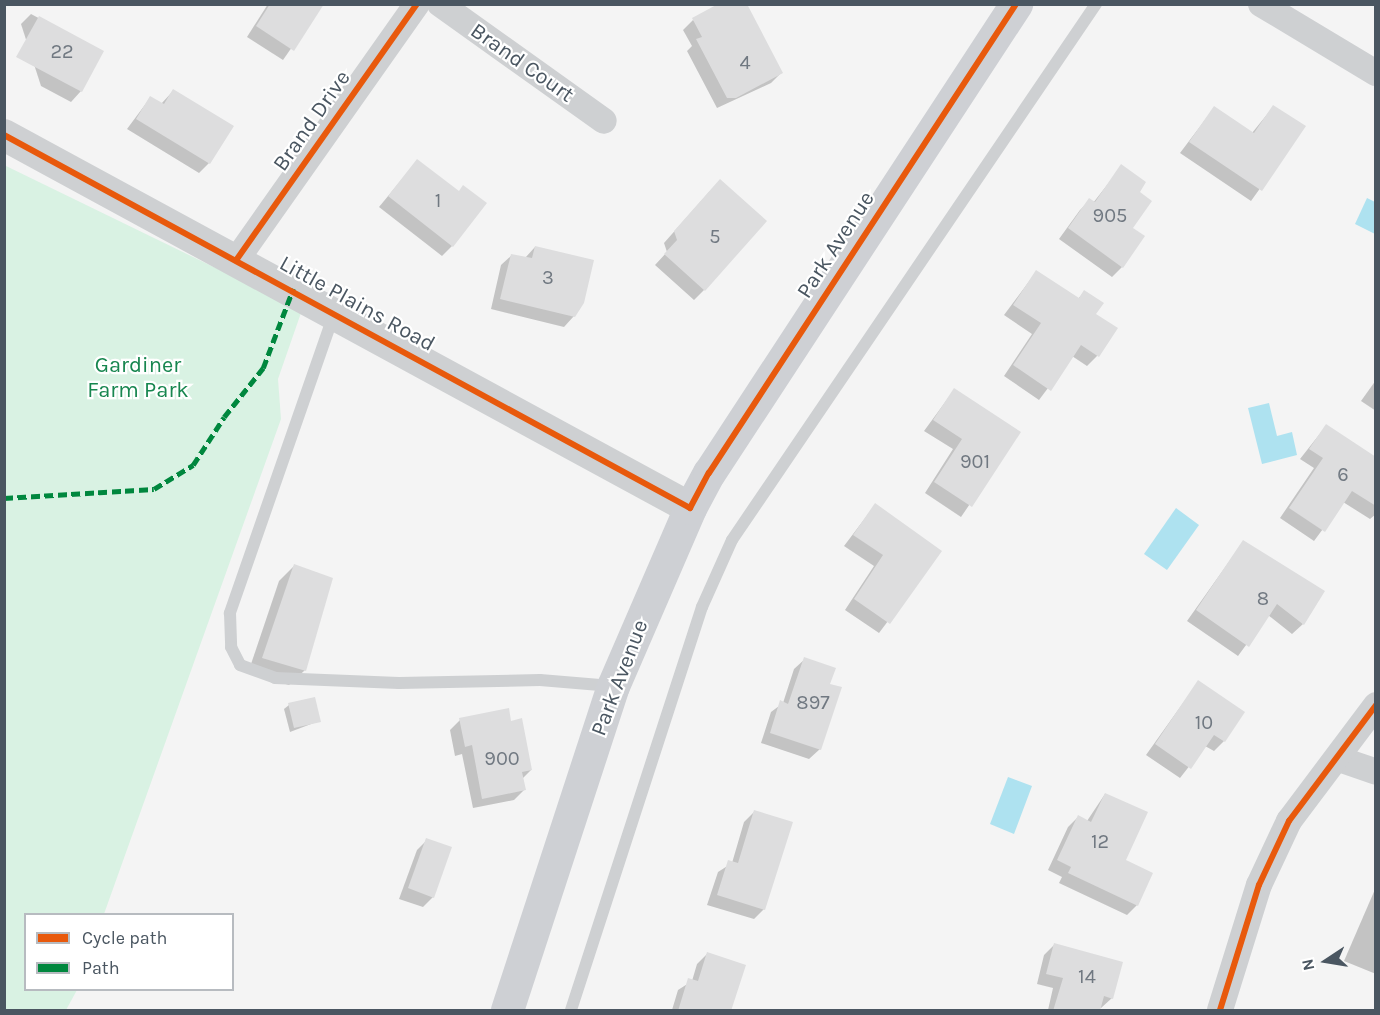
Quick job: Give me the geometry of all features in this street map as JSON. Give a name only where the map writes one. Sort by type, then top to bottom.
[{"type":"main road","name":"Park Avenue","points":[[507,1011],[613,686],[690,508],[709,473],[1017,4]]},
{"type":"street","name":"Brand Drive","points":[[237,259],[417,4]]},
{"type":"street","name":"Brand Court","points":[[440,4],[604,121]]},
{"type":"street","points":[[1261,4],[1376,73]]},
{"type":"street","name":"Little Plains Road","points":[[4,135],[237,259],[690,508]]},
{"type":"street","points":[[1220,1011],[1259,885],[1284,832],[1376,705]]},
{"type":"street","points":[[1339,759],[1376,772]]},
{"type":"lane","points":[[571,1011],[702,608],[732,540],[1096,4]]},
{"type":"lane","points":[[334,312],[230,613],[231,647],[240,665],[275,678],[399,683],[540,680],[613,686]]},
{"type":"green space","name":"Gardiner Farm Park","points":[[4,165],[302,310],[278,379],[281,419],[104,913],[24,913],[24,991],[76,991],[66,1010],[5,1010]]},
{"type":"water","points":[[1367,198],[1375,202],[1375,234],[1355,224]]},
{"type":"water","points":[[1269,403],[1277,436],[1292,432],[1297,455],[1262,464],[1248,408]]},
{"type":"water","points":[[1176,508],[1199,525],[1167,570],[1144,554]]},
{"type":"water","points":[[1008,777],[1032,786],[1014,834],[990,824]]},
{"type":"building","points":[[270,4],[324,4],[294,51],[256,26]]},
{"type":"building","points":[[718,4],[747,4],[783,73],[736,98],[727,98],[696,39],[702,37],[692,18]]},
{"type":"building","points":[[39,16],[104,51],[82,92],[16,57]]},
{"type":"building","points":[[173,89],[234,126],[210,164],[136,119],[150,96],[164,104]]},
{"type":"building","points":[[1273,105],[1306,126],[1262,191],[1189,142],[1214,106],[1254,133]]},
{"type":"building","points":[[417,159],[459,191],[463,185],[487,203],[453,247],[388,196]]},
{"type":"building","points":[[1121,164],[1146,182],[1140,192],[1152,201],[1133,228],[1145,236],[1123,268],[1068,228],[1089,198],[1095,202]]},
{"type":"building","points":[[720,179],[767,221],[705,291],[664,254],[677,240],[674,231]]},
{"type":"building","points":[[535,246],[594,260],[584,303],[575,317],[500,299],[511,254],[532,258]]},
{"type":"building","points":[[1036,270],[1079,298],[1084,290],[1104,303],[1096,314],[1118,328],[1099,357],[1081,345],[1051,391],[1013,365],[1041,323],[1013,305]]},
{"type":"building","points":[[954,388],[1021,432],[972,507],[934,482],[962,439],[933,420]]},
{"type":"building","points":[[1326,424],[1376,457],[1376,506],[1352,491],[1325,532],[1289,508],[1323,458],[1309,449]]},
{"type":"building","points":[[875,503],[942,551],[890,624],[854,599],[883,555],[853,535]]},
{"type":"building","points":[[1243,540],[1325,591],[1304,625],[1277,604],[1249,647],[1196,610]]},
{"type":"building","points":[[294,564],[333,578],[306,671],[262,658]]},
{"type":"building","points":[[804,657],[836,668],[830,684],[842,687],[821,750],[770,733],[780,700],[788,704]]},
{"type":"building","points":[[1198,680],[1245,712],[1225,742],[1214,735],[1191,769],[1155,744]]},
{"type":"building","points":[[315,697],[321,722],[294,728],[288,703]]},
{"type":"building","points":[[509,708],[511,721],[522,718],[532,770],[522,772],[526,790],[482,799],[472,745],[465,747],[459,718]]},
{"type":"building","points":[[1105,793],[1148,812],[1126,860],[1153,873],[1138,906],[1068,873],[1071,867],[1057,860],[1078,815],[1091,822]]},
{"type":"building","points":[[754,810],[793,822],[765,910],[717,895],[728,860],[738,863]]},
{"type":"building","points":[[426,838],[452,847],[434,898],[408,888]]},
{"type":"building","points":[[1054,943],[1123,962],[1113,999],[1104,996],[1100,1011],[1053,1011],[1063,978],[1046,974]]},
{"type":"building","points":[[707,952],[746,965],[731,1011],[678,1011],[688,978],[698,981]]},
{"type":"marked path","points":[[4,498],[154,489],[193,465],[224,417],[263,368],[293,289]]},
{"type":"cycle path","points":[[237,259],[417,4]]},
{"type":"cycle path","points":[[4,135],[690,508],[709,473],[1016,4]]},
{"type":"cycle path","points":[[1220,1010],[1259,885],[1289,821],[1376,705]]}]
